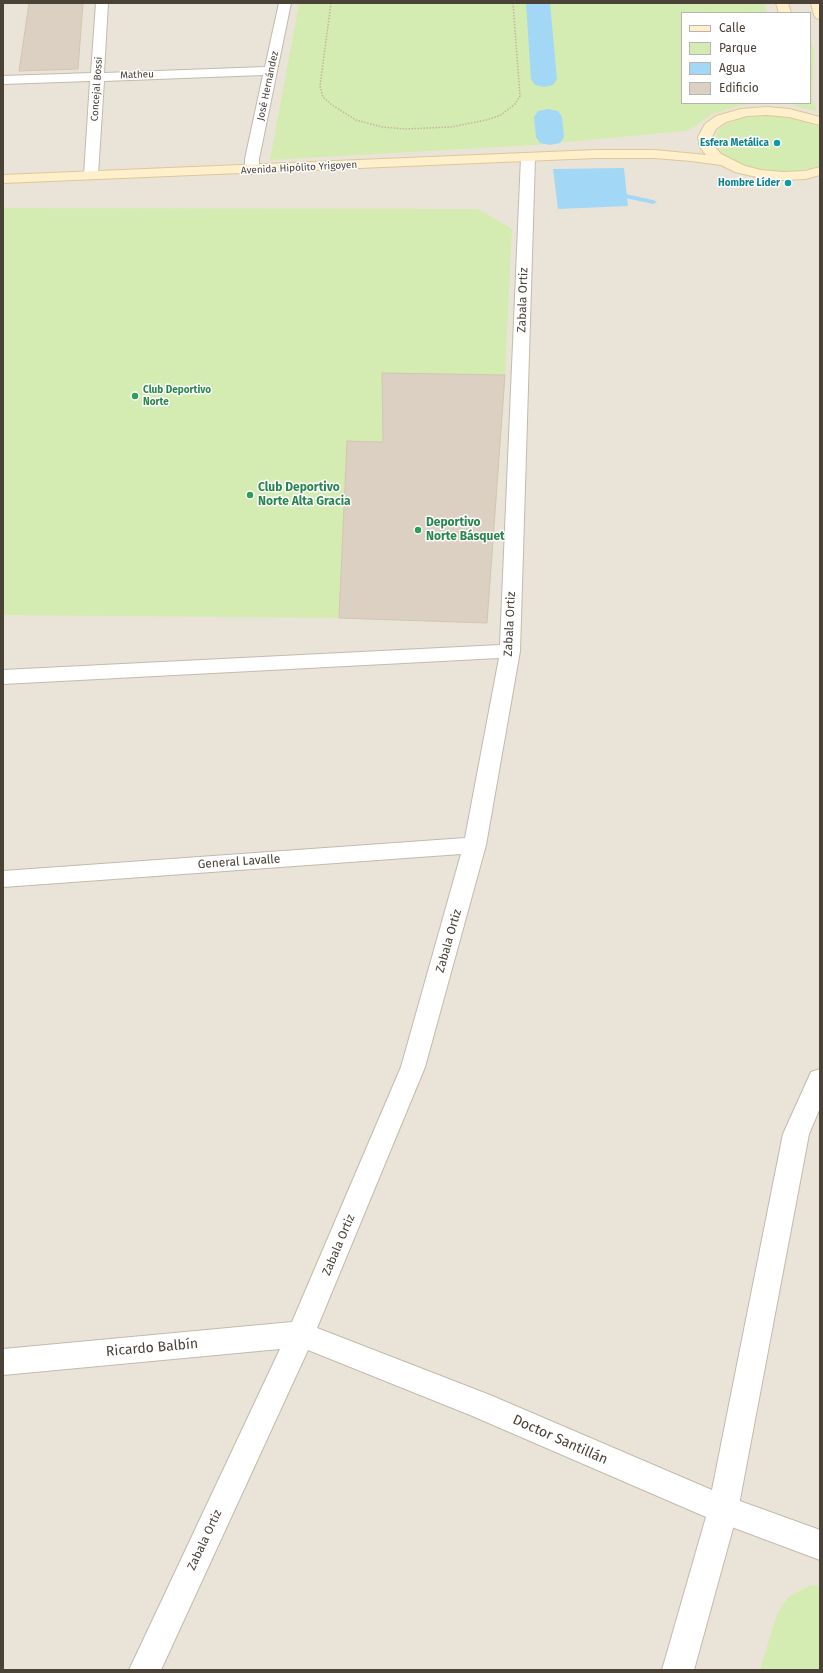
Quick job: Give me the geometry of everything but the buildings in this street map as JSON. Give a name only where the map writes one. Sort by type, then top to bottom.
[{"type":"main road","points":[[817,3],[820,15]]},
{"type":"main road","points":[[820,122],[799,114],[772,107],[724,118],[710,127],[705,137],[707,147],[722,162],[750,172],[772,176],[794,176],[820,171]]},
{"type":"main road","name":"Avenida Hipólito Yrigoyen","points":[[596,154],[686,142],[705,137]]},
{"type":"main road","name":"Avenida Hipólito Yrigoyen","points":[[3,179],[252,170],[596,154],[656,154],[691,157],[722,162]]},
{"type":"main road","points":[[794,176],[820,185]]},
{"type":"street","name":"Concejal Bossi","points":[[91,175],[102,3]]},
{"type":"street","name":"José Hernández","points":[[252,170],[252,158],[286,3]]},
{"type":"street","name":"Matheu","points":[[3,80],[271,71]]},
{"type":"street","name":"Zabala Ortiz","points":[[145,1670],[301,1334],[413,1067],[475,845],[510,650],[528,157]]},
{"type":"street","points":[[3,677],[510,650]]},
{"type":"street","name":"General Lavalle","points":[[3,879],[475,845]]},
{"type":"street","points":[[678,1670],[723,1510],[796,1134],[820,1079]]},
{"type":"street","name":"Ricardo Balbín","points":[[3,1362],[301,1334]]},
{"type":"street","name":"Doctor Santillán","points":[[301,1334],[480,1405],[723,1510],[820,1545]]},
{"type":"path","points":[[331,3],[320,86],[323,97],[332,106],[356,120],[382,127],[406,129],[451,127],[486,120],[501,115],[515,104],[520,96],[513,3]]},
{"type":"shaded area","points":[[3,3],[820,3],[820,1670],[3,1670]]},
{"type":"green space","points":[[299,3],[765,3],[767,12],[681,12],[681,104],[750,104],[712,114],[696,126],[685,131],[535,145],[270,160]]},
{"type":"green space","points":[[811,38],[814,53],[812,98],[817,111],[793,106],[796,104],[811,104]]},
{"type":"green space","points":[[766,115],[794,118],[820,127],[820,166],[791,172],[760,170],[742,165],[727,157],[718,148],[715,139],[718,130],[722,126],[741,118]]},
{"type":"green space","name":"Club Deportivo Norte Alta Gracia","points":[[3,208],[478,209],[512,229],[505,375],[487,623],[339,618],[3,615]]},
{"type":"green space","points":[[811,1585],[820,1586],[820,1670],[760,1670],[777,1614],[788,1597]]},
{"type":"water","points":[[624,168],[628,206],[558,209],[553,169]]},
{"type":"waterway","points":[[538,3],[544,79]]},
{"type":"waterway","points":[[548,117],[550,137]]},
{"type":"waterway","points":[[612,193],[653,202]]},
{"type":"place","name":"Esfera Metálica","points":[[777,143]]},
{"type":"place","name":"Hombre Líder","points":[[788,183]]},
{"type":"place","name":"Club Deportivo Norte","points":[[135,396]]},
{"type":"place","name":"Club Deportivo Norte Alta Gracia","points":[[250,495]]},
{"type":"place","name":"Deportivo Norte Básquet","points":[[418,530]]}]
